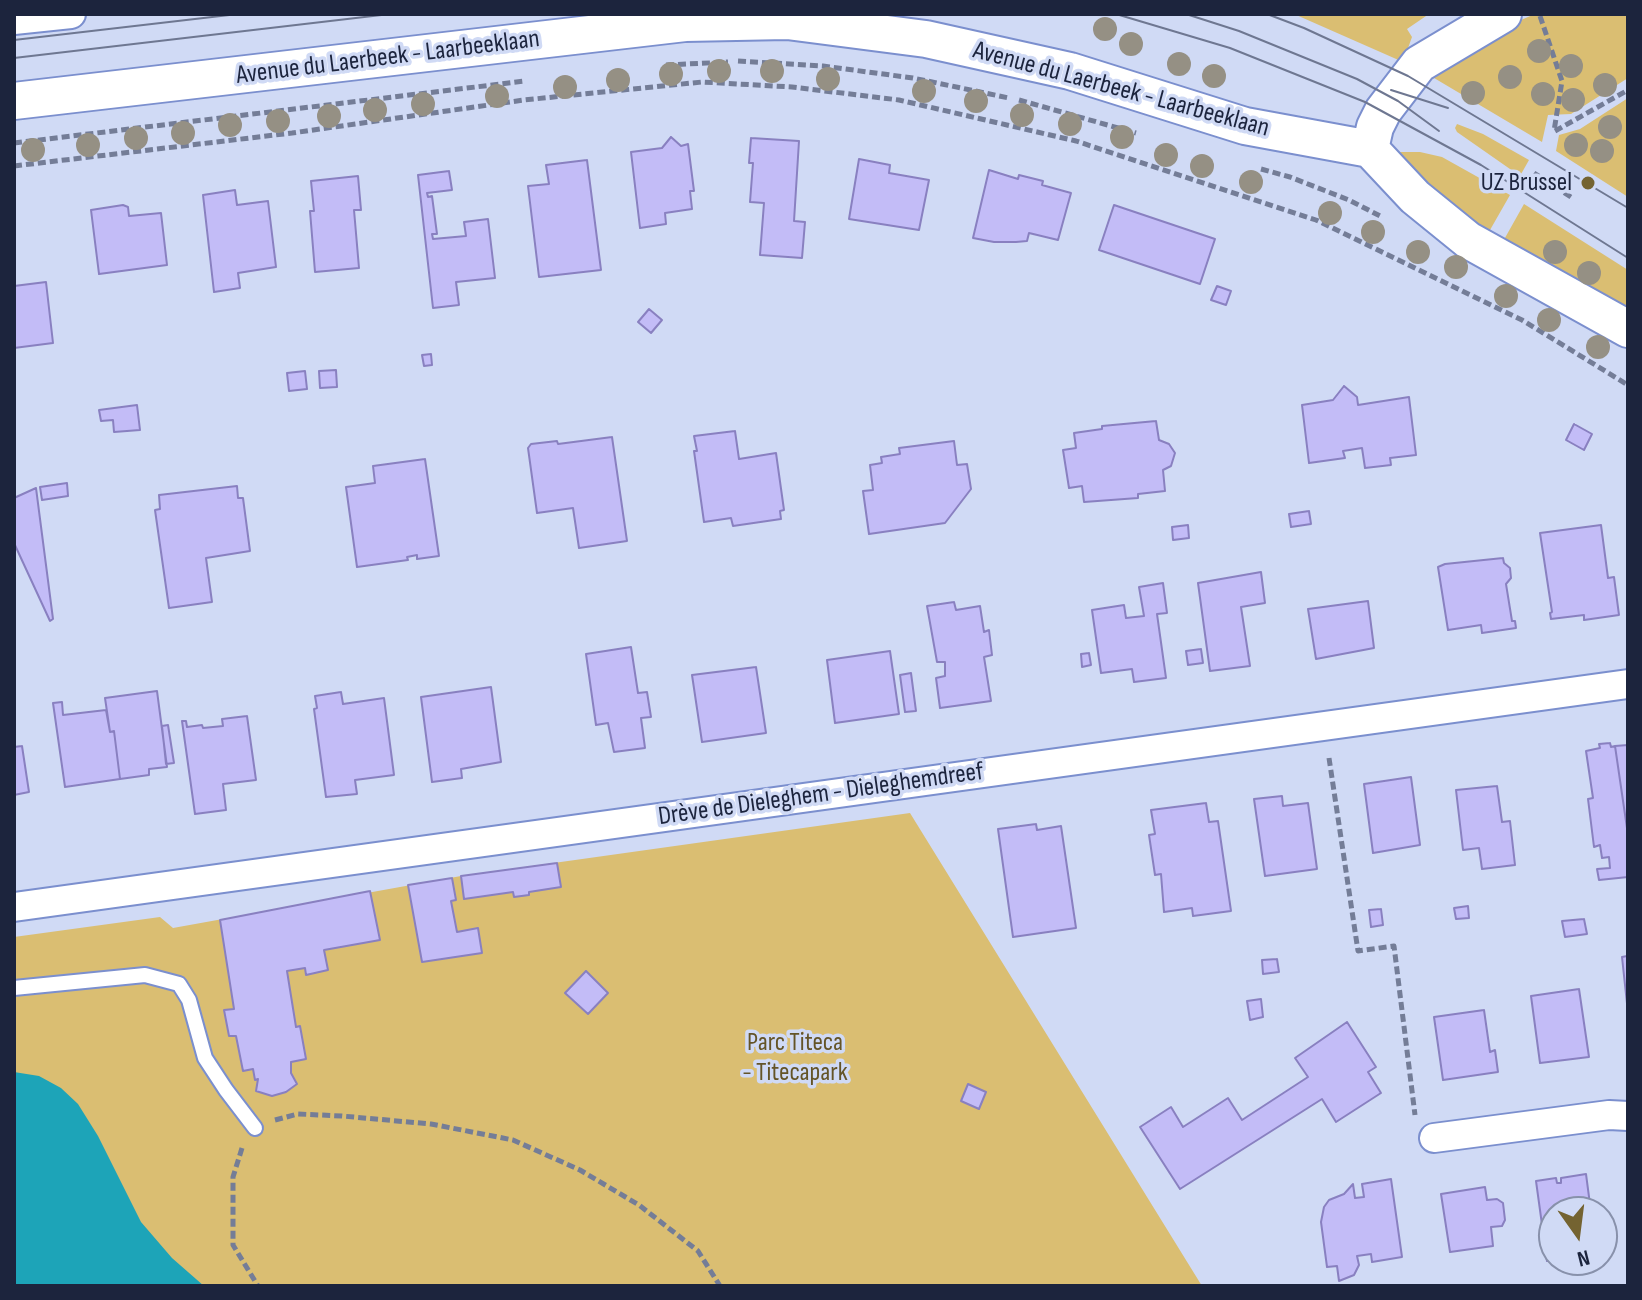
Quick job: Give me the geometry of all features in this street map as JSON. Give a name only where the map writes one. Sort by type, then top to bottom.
[{"type":"street","points":[[14,20],[71,14]]},
{"type":"street","points":[[860,14],[926,39]]},
{"type":"street","points":[[1503,14],[1419,64],[1383,111],[1370,149],[1415,197],[1468,240],[1628,329]]},
{"type":"street","name":"Avenue du Laerbeek - Laarbeeklaan","points":[[14,101],[685,23],[787,21],[926,39],[1070,71],[1245,126],[1370,149]]},
{"type":"street","name":"Drève de Dieleghem - Dieleghemdreef","points":[[14,907],[1628,684]]},
{"type":"street","points":[[1434,1138],[1609,1115],[1628,1116]]},
{"type":"lane","points":[[14,988],[145,975],[179,984],[189,1000],[205,1058],[255,1128]]},
{"type":"path","points":[[1540,16],[1562,81],[1554,131],[1628,90]]},
{"type":"path","points":[[662,65],[751,62],[823,66],[898,76],[1019,100],[1140,134]]},
{"type":"path","points":[[14,143],[539,80]]},
{"type":"path","points":[[14,166],[292,133],[524,100],[702,82],[792,87],[899,100],[1076,141],[1316,220],[1522,320],[1628,385]]},
{"type":"path","points":[[1260,168],[1335,194],[1388,220]]},
{"type":"path","points":[[1534,173],[1574,199]]},
{"type":"path","points":[[1324,725],[1358,951],[1394,946],[1418,1140],[1434,1138]]},
{"type":"path","points":[[258,1286],[233,1245],[233,1177],[243,1146],[255,1128],[298,1114],[431,1124],[513,1140],[580,1170],[639,1205],[698,1251],[720,1286]]},
{"type":"green space","points":[[1294,14],[1429,14],[1407,29],[1412,37],[1403,62]]},
{"type":"green space","points":[[1535,14],[1628,14],[1628,78],[1571,114],[1548,115],[1542,142],[1429,75],[1507,26]]},
{"type":"green space","points":[[1628,98],[1628,197],[1556,151],[1559,135],[1580,129]]},
{"type":"green space","points":[[1457,124],[1483,134],[1529,160],[1520,176],[1457,132]]},
{"type":"green space","points":[[1400,152],[1442,157],[1510,195],[1486,237],[1404,165]]},
{"type":"green space","points":[[1524,204],[1628,270],[1628,316],[1501,245]]},
{"type":"green space","name":"Parc Titeca - Titecapark","points":[[910,813],[1202,1286],[14,1286],[14,937],[160,917],[173,928],[461,876]]},
{"type":"water","points":[[14,1072],[39,1076],[61,1088],[78,1104],[98,1136],[141,1222],[172,1258],[204,1286],[14,1286]]},
{"type":"building","points":[[671,137],[681,146],[688,144],[694,191],[690,191],[692,209],[665,213],[666,224],[640,228],[631,152],[662,148]]},
{"type":"building","points":[[751,138],[799,141],[794,221],[805,222],[802,258],[760,255],[764,203],[750,202]]},
{"type":"building","points":[[859,159],[890,165],[889,173],[929,180],[919,230],[849,219]]},
{"type":"building","points":[[587,160],[601,270],[539,277],[528,186],[549,184],[546,165]]},
{"type":"building","points":[[989,170],[1018,179],[1019,175],[1043,181],[1042,185],[1071,193],[1058,240],[1029,233],[1027,241],[1016,242],[973,238]]},
{"type":"building","points":[[449,171],[452,190],[427,193],[428,197],[432,196],[437,234],[432,234],[433,239],[466,236],[464,222],[488,219],[495,278],[456,282],[459,305],[433,308],[418,175]]},
{"type":"building","points":[[358,176],[361,210],[354,210],[359,268],[315,272],[311,181]]},
{"type":"building","points":[[235,190],[237,205],[268,201],[276,267],[238,273],[240,288],[214,292],[203,195]]},
{"type":"building","points":[[1114,205],[1215,239],[1200,284],[1099,250]]},
{"type":"building","points":[[128,207],[129,216],[161,213],[167,265],[99,274],[91,210]]},
{"type":"building","points":[[46,282],[53,343],[14,348],[14,286]]},
{"type":"building","points":[[1217,286],[1231,291],[1226,305],[1211,300]]},
{"type":"building","points":[[649,309],[662,320],[651,333],[638,322]]},
{"type":"building","points":[[431,354],[432,365],[424,366],[422,355]]},
{"type":"building","points":[[336,370],[337,387],[320,388],[319,371]]},
{"type":"building","points":[[305,371],[307,389],[289,391],[287,373]]},
{"type":"building","points":[[1344,386],[1357,397],[1358,405],[1409,397],[1416,455],[1390,458],[1391,465],[1365,468],[1362,448],[1343,451],[1345,458],[1309,463],[1302,405],[1333,400]]},
{"type":"building","points":[[137,405],[140,430],[114,432],[113,420],[101,421],[99,410]]},
{"type":"building","points":[[1156,421],[1159,440],[1169,444],[1175,453],[1171,466],[1163,470],[1165,491],[1138,494],[1138,498],[1084,502],[1082,486],[1069,488],[1063,450],[1076,448],[1074,433],[1102,429],[1102,426]]},
{"type":"building","points":[[1574,424],[1592,434],[1584,450],[1566,440]]},
{"type":"building","points":[[735,431],[739,459],[776,453],[784,510],[780,511],[781,519],[733,526],[731,518],[704,522],[694,436]]},
{"type":"building","points":[[612,437],[627,541],[579,548],[573,508],[537,513],[528,448],[531,444]]},
{"type":"building","points":[[954,441],[957,465],[967,464],[971,489],[945,523],[869,534],[863,491],[873,490],[870,465],[882,463],[881,457],[900,454],[899,448]]},
{"type":"building","points":[[425,459],[439,556],[417,559],[417,555],[407,557],[408,560],[357,567],[346,487],[375,483],[373,466]]},
{"type":"building","points":[[67,483],[68,496],[42,500],[40,487]]},
{"type":"building","points":[[237,486],[238,498],[243,498],[250,551],[206,558],[212,602],[169,608],[155,510],[160,509],[159,495]]},
{"type":"building","points":[[36,488],[53,619],[50,621],[14,543],[14,498]]},
{"type":"building","points":[[1309,511],[1311,524],[1291,527],[1289,514]]},
{"type":"building","points":[[1188,525],[1189,538],[1173,540],[1172,527]]},
{"type":"building","points":[[1601,525],[1608,578],[1614,577],[1619,615],[1584,620],[1584,615],[1551,619],[1540,533]]},
{"type":"building","points":[[1503,558],[1510,568],[1511,578],[1506,584],[1516,628],[1482,633],[1481,625],[1448,630],[1438,567]]},
{"type":"building","points":[[1261,572],[1265,603],[1241,607],[1250,666],[1210,671],[1198,583]]},
{"type":"building","points":[[1163,583],[1167,613],[1157,614],[1166,678],[1134,682],[1132,669],[1101,673],[1092,610],[1124,605],[1126,618],[1144,616],[1139,587]]},
{"type":"building","points":[[1368,601],[1374,648],[1316,659],[1308,609]]},
{"type":"building","points":[[954,602],[956,610],[980,606],[984,632],[989,630],[992,655],[984,657],[991,701],[940,708],[936,678],[945,676],[945,662],[937,662],[927,606]]},
{"type":"building","points":[[631,647],[638,693],[647,692],[651,717],[641,718],[645,748],[614,752],[608,723],[596,725],[586,654]]},
{"type":"building","points":[[1201,649],[1203,663],[1188,665],[1186,651]]},
{"type":"building","points":[[890,651],[899,714],[835,723],[827,660]]},
{"type":"building","points":[[1089,653],[1091,665],[1082,667],[1081,654]]},
{"type":"building","points":[[756,667],[766,733],[702,742],[692,675]]},
{"type":"building","points":[[911,673],[916,711],[905,712],[900,675]]},
{"type":"building","points":[[491,687],[501,762],[461,769],[462,778],[432,782],[421,697]]},
{"type":"building","points":[[157,691],[167,767],[149,769],[149,775],[120,779],[114,731],[110,732],[105,698]]},
{"type":"building","points":[[341,692],[343,704],[384,698],[394,775],[355,780],[357,794],[326,797],[314,709],[317,708],[315,696]]},
{"type":"building","points":[[62,702],[63,715],[106,710],[110,732],[114,731],[120,779],[65,787],[53,703]]},
{"type":"building","points":[[247,716],[256,780],[223,784],[226,810],[195,814],[182,721],[186,721],[187,727],[202,725],[203,728],[223,726],[222,719]]},
{"type":"building","points":[[168,725],[174,763],[166,764],[162,726]]},
{"type":"building","points":[[1610,743],[1611,747],[1615,746],[1628,835],[1628,877],[1599,880],[1597,869],[1610,868],[1609,857],[1602,858],[1600,845],[1594,847],[1588,799],[1593,798],[1586,751],[1600,748],[1599,744]]},
{"type":"building","points":[[1628,745],[1628,835],[1615,746]]},
{"type":"building","points":[[22,746],[29,792],[14,795],[14,747]]},
{"type":"building","points":[[1411,777],[1420,845],[1373,853],[1364,784]]},
{"type":"building","points":[[1497,786],[1502,822],[1510,821],[1515,865],[1482,869],[1479,848],[1463,850],[1456,790]]},
{"type":"building","points":[[1282,796],[1283,806],[1308,803],[1317,869],[1265,876],[1254,799]]},
{"type":"building","points":[[1206,803],[1209,822],[1218,821],[1231,911],[1193,916],[1192,908],[1164,912],[1161,874],[1155,875],[1149,835],[1155,834],[1151,810]]},
{"type":"building","points":[[1036,824],[1037,830],[1061,826],[1076,928],[1013,937],[998,829]]},
{"type":"building","points":[[557,863],[561,887],[514,897],[513,892],[464,899],[461,876]]},
{"type":"building","points":[[452,878],[456,900],[451,901],[457,932],[478,928],[482,953],[422,962],[408,885]]},
{"type":"building","points":[[370,891],[380,940],[324,950],[328,970],[306,975],[305,968],[287,971],[296,1027],[300,1026],[306,1059],[291,1062],[291,1073],[297,1084],[286,1092],[272,1096],[256,1091],[258,1079],[255,1080],[253,1069],[243,1071],[236,1036],[229,1036],[224,1010],[234,1009],[220,920]]},
{"type":"building","points":[[1468,906],[1469,918],[1456,919],[1454,908]]},
{"type":"building","points":[[1381,909],[1383,925],[1371,927],[1369,910]]},
{"type":"building","points":[[1584,919],[1587,934],[1565,937],[1562,921]]},
{"type":"building","points":[[1627,947],[1628,1013],[1622,957],[1627,956]]},
{"type":"building","points":[[1277,959],[1279,972],[1263,974],[1262,960]]},
{"type":"building","points":[[586,971],[608,993],[588,1014],[565,993]]},
{"type":"building","points":[[1579,989],[1589,1057],[1540,1063],[1531,996]]},
{"type":"building","points":[[1261,999],[1263,1017],[1250,1020],[1247,1001]]},
{"type":"building","points":[[1484,1010],[1490,1052],[1495,1050],[1498,1072],[1443,1080],[1434,1017]]},
{"type":"building","points":[[1347,1022],[1376,1067],[1368,1072],[1381,1093],[1336,1122],[1322,1099],[1180,1189],[1140,1127],[1171,1107],[1183,1127],[1228,1098],[1242,1120],[1308,1077],[1295,1058]]},
{"type":"building","points":[[968,1084],[986,1092],[979,1109],[961,1101]]},
{"type":"building","points":[[1586,1174],[1589,1196],[1538,1196],[1536,1181],[1556,1178],[1557,1183],[1561,1183],[1561,1178]]},
{"type":"building","points":[[1391,1179],[1402,1257],[1372,1262],[1371,1254],[1357,1256],[1359,1265],[1354,1275],[1339,1281],[1337,1266],[1327,1267],[1321,1222],[1324,1207],[1353,1184],[1355,1198],[1364,1197],[1362,1184]]},
{"type":"building","points":[[1485,1187],[1487,1200],[1497,1199],[1503,1203],[1505,1220],[1502,1226],[1491,1227],[1493,1246],[1450,1252],[1441,1194]]},
{"type":"tram line","points":[[14,40],[238,14]]},
{"type":"tram line","points":[[14,58],[390,14]]},
{"type":"tram line","points":[[1116,14],[1230,48],[1365,102],[1481,165],[1628,258]]},
{"type":"tram line","points":[[1186,14],[1239,31],[1357,79],[1398,101],[1439,131]]},
{"type":"tram line","points":[[1267,14],[1408,76],[1628,208]]},
{"type":"tram line","points":[[1391,90],[1448,108]]},
{"type":"place","name":"UZ Brussel","points":[[1588,183]]}]
